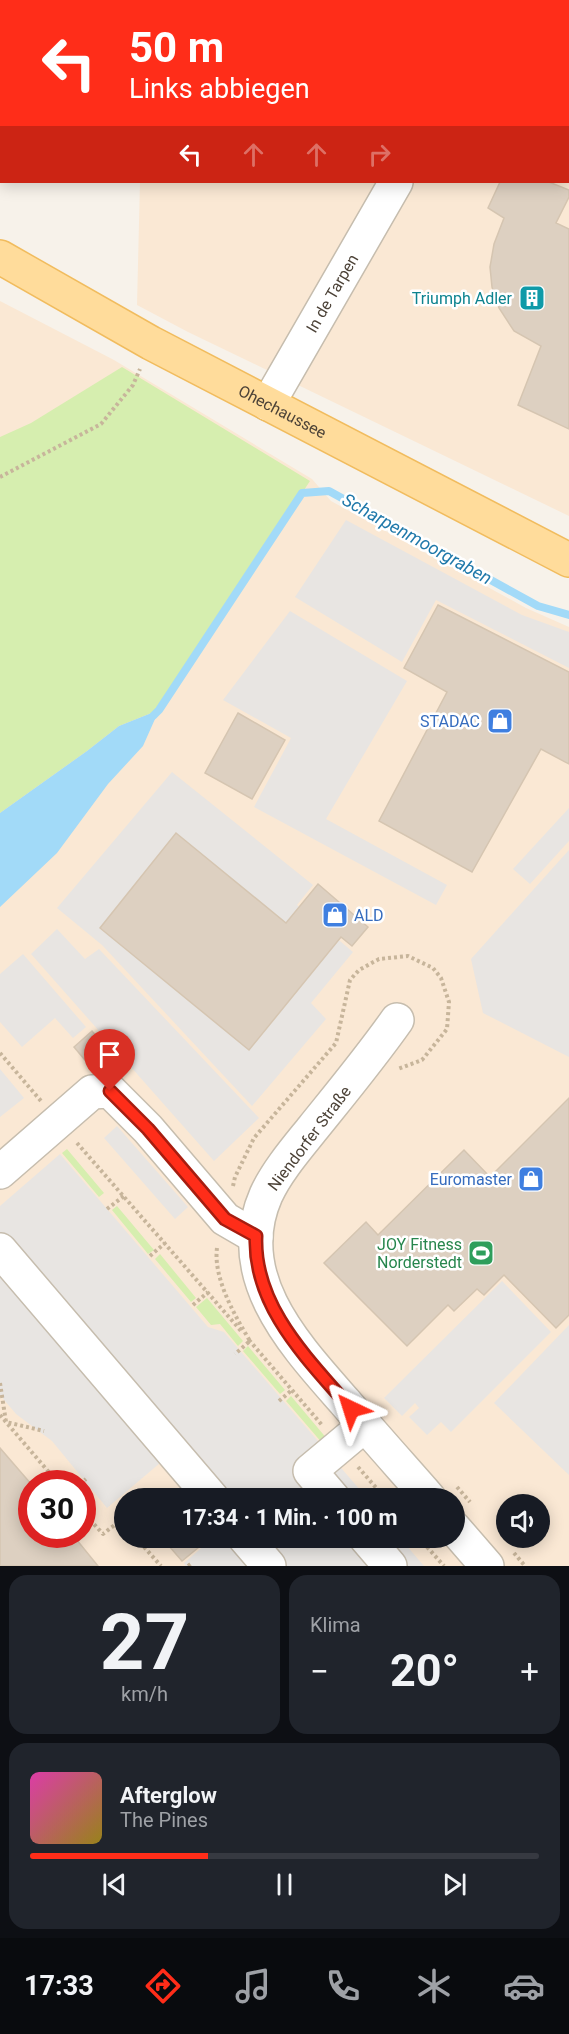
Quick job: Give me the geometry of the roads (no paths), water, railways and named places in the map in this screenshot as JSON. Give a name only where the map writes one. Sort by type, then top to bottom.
[{"type":"main road","name":"Ohechaussee","points":[[0,257],[152,344],[569,560]]},
{"type":"street","name":"In de Tarpen","points":[[268,404],[395,183]]},
{"type":"street","name":"Niendorfer Straße","points":[[397,1020],[376,1050],[293,1153],[267,1194],[258,1219],[255,1250],[258,1268],[270,1304],[297,1347],[364,1425],[437,1488]]},
{"type":"street","points":[[0,1172],[92,1092],[110,1091],[148,1129],[225,1219],[256,1236]]},
{"type":"street","points":[[0,1250],[203,1488]]},
{"type":"street","points":[[324,1488],[310,1471],[364,1425]]},
{"type":"street","points":[[465,1518],[500,1559]]},
{"type":"street","points":[[254,1548],[269,1566]]},
{"type":"street","points":[[375,1548],[390,1566]]},
{"type":"water","points":[[159,710],[143,746],[108,784],[57,853],[0,907],[0,813],[119,726]]},
{"type":"waterway","name":"Scharpenmoorgraben","points":[[153,716],[302,493],[329,491],[538,606],[569,615]]},
{"type":"place","name":"Triumph Adler","points":[[532,298]]},
{"type":"place","name":"STADAC","points":[[500,721]]},
{"type":"place","name":"ALD","points":[[335,915]]},
{"type":"place","name":"Euromaster","points":[[531,1179]]},
{"type":"place","name":"JOY Fitness Norderstedt","points":[[481,1253]]}]
